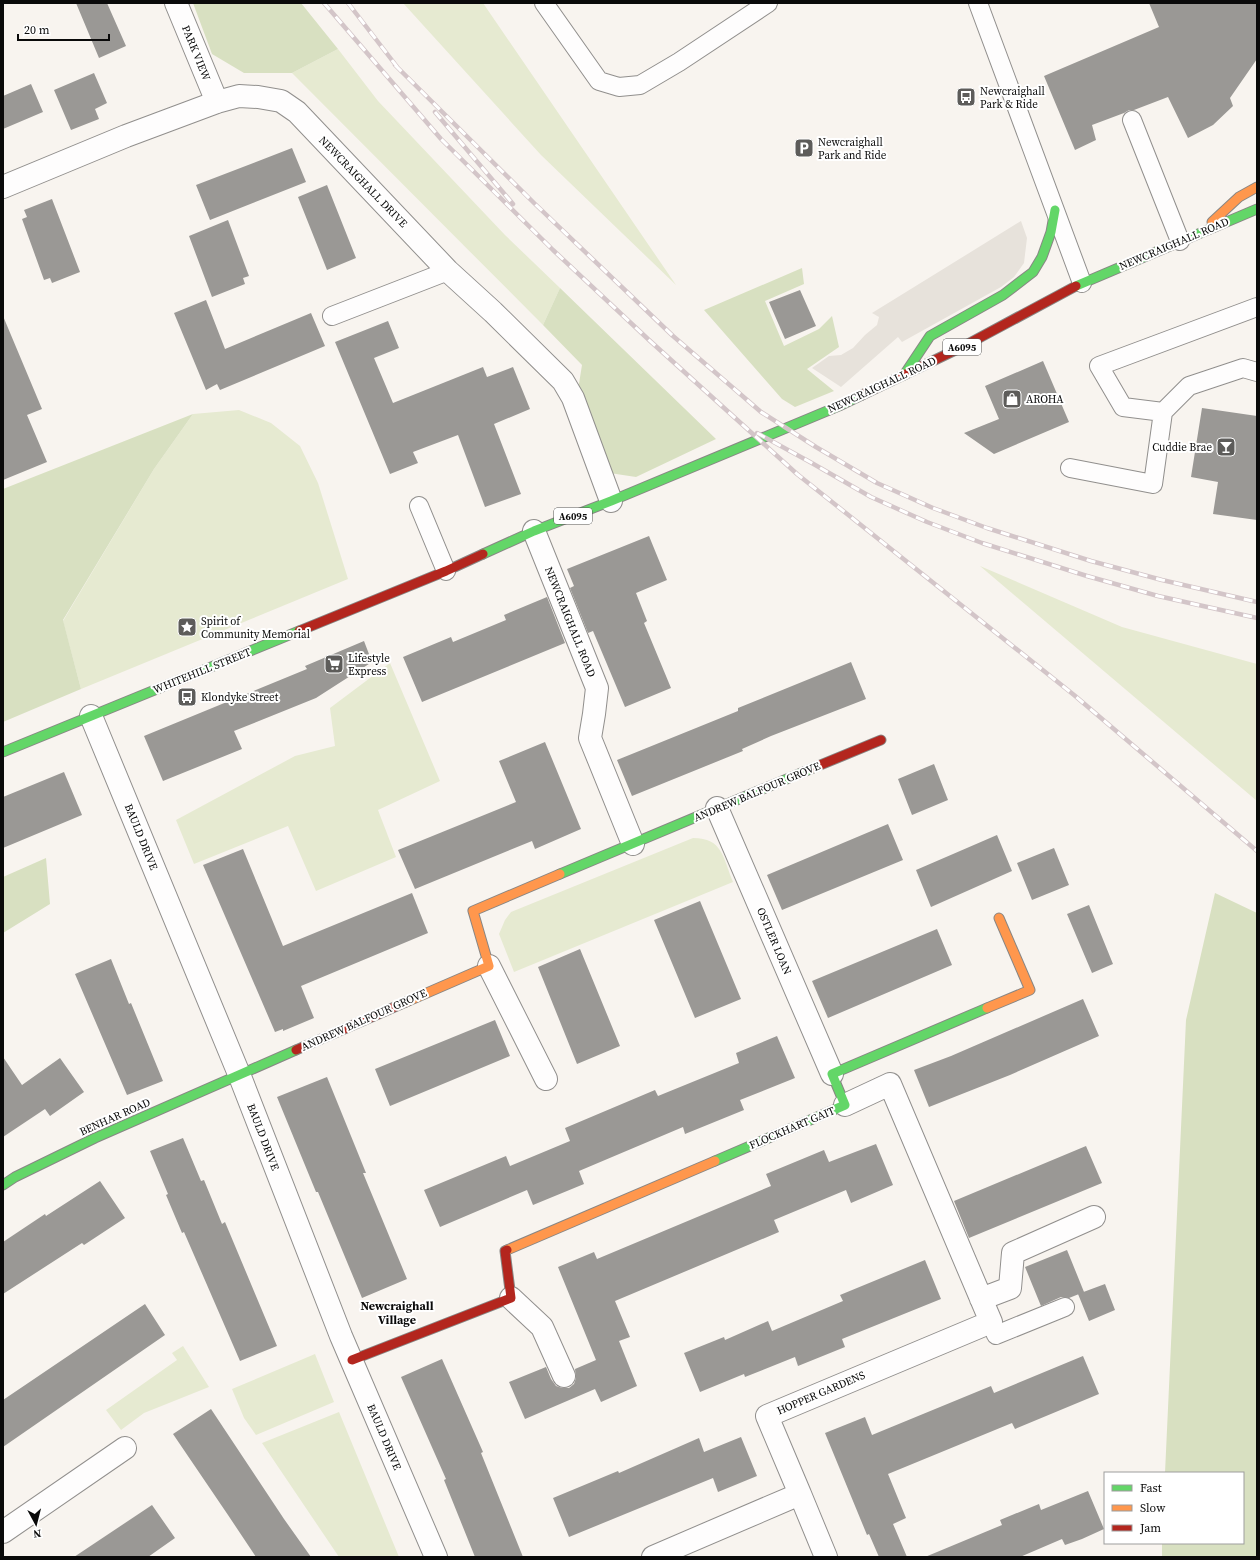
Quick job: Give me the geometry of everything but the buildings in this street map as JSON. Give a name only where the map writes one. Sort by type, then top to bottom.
[{"type":"street","name":"PARK VIEW","points":[[176,3],[217,102]]},
{"type":"street","name":"NEWCRAIGHALL DRIVE","points":[[3,187],[126,136],[217,102],[239,96],[258,97],[281,102],[297,112],[448,271],[494,312],[563,381],[573,398],[611,501]]},
{"type":"street","points":[[1201,232],[1239,197],[1257,187]]},
{"type":"street","name":"NEWCRAIGHALL ROAD","points":[[611,501],[839,406],[966,344],[1082,283],[1257,209]]},
{"type":"street","points":[[904,375],[930,336],[1003,295],[1033,272],[1042,257],[1051,232],[1055,210]]},
{"type":"street","name":"WHITEHILL STREET","points":[[3,752],[446,571],[534,531],[611,501]]},
{"type":"street","name":"NEWCRAIGHALL ROAD","points":[[534,531],[597,688],[590,738],[632,844]]},
{"type":"street","name":"BAULD DRIVE","points":[[91,716],[239,1074],[352,1360],[436,1557]]},
{"type":"street","name":"ANDREW BALFOUR GROVE","points":[[546,1079],[489,966],[473,911],[881,740]]},
{"type":"street","name":"OSTLER LOAN","points":[[717,808],[832,1074]]},
{"type":"street","points":[[832,1074],[1030,990],[999,918]]},
{"type":"street","name":"ANDREW BALFOUR GROVE","points":[[239,1074],[489,966]]},
{"type":"street","name":"BENHAR ROAD","points":[[3,1185],[15,1177],[95,1138],[239,1074]]},
{"type":"street","name":"FLOCKHART GAIT","points":[[511,1298],[505,1251],[845,1104],[832,1074]]},
{"type":"street","points":[[845,1104],[890,1084],[990,1322]]},
{"type":"street","points":[[981,1299],[1010,1288],[1014,1253],[1094,1217]]},
{"type":"street","points":[[352,1360],[511,1298],[542,1327],[564,1376]]},
{"type":"street","name":"HOPPER GARDENS","points":[[800,1494],[767,1416],[990,1322]]},
{"type":"street","points":[[3,1532],[126,1448]]},
{"type":"street","points":[[653,1557],[800,1494],[826,1557]]},
{"type":"lane","points":[[544,3],[599,81],[618,86],[640,86],[768,3]]},
{"type":"lane","points":[[978,3],[1082,283]]},
{"type":"lane","points":[[1132,120],[1180,241]]},
{"type":"lane","points":[[332,316],[448,271]]},
{"type":"lane","points":[[1163,412],[1123,407],[1098,366],[1257,307]]},
{"type":"lane","points":[[1070,468],[1153,484],[1163,412],[1189,386],[1243,368],[1257,372]]},
{"type":"lane","points":[[419,506],[446,571]]},
{"type":"lane","points":[[990,1322],[996,1335],[1065,1307]]},
{"type":"green space","points":[[193,3],[301,3],[338,49],[292,73],[244,73],[212,54]]},
{"type":"green space","points":[[403,3],[483,3],[676,285],[541,155]]},
{"type":"green space","points":[[338,49],[378,101],[505,235],[560,288],[543,325],[292,73]]},
{"type":"green space","points":[[802,268],[804,284],[765,301],[784,346],[819,329],[832,316],[839,347],[807,369],[834,391],[795,407],[782,399],[704,310]]},
{"type":"green space","points":[[560,288],[716,439],[636,477],[603,472],[577,396],[582,365],[543,325]]},
{"type":"green space","points":[[239,410],[271,423],[300,446],[318,483],[348,579],[81,689],[63,621],[154,469],[193,414]]},
{"type":"green space","points":[[193,414],[154,469],[63,620],[81,689],[3,722],[3,489]]},
{"type":"green space","points":[[980,566],[1122,627],[1257,664],[1257,801]]},
{"type":"green space","points":[[390,663],[440,781],[378,810],[396,857],[316,891],[288,826],[194,864],[176,820],[295,756],[335,746],[330,708]]},
{"type":"green space","points":[[693,838],[703,839],[716,846],[724,858],[733,882],[514,972],[499,934],[505,920],[511,912]]},
{"type":"green space","points":[[46,858],[50,904],[3,933],[3,877]]},
{"type":"green space","points":[[1215,893],[1257,913],[1257,1557],[1162,1557],[1162,1544],[1244,1544],[1244,1472],[1165,1472],[1186,1020]]},
{"type":"green space","points":[[183,1346],[209,1387],[144,1413],[121,1430],[106,1410],[177,1360],[172,1353]]},
{"type":"green space","points":[[315,1354],[334,1402],[256,1435],[244,1418],[232,1389]]},
{"type":"green space","points":[[339,1412],[399,1557],[339,1557],[262,1443]]},
{"type":"shaded area","points":[[1021,221],[1027,238],[1024,263],[1014,277],[1001,287],[902,342],[898,337],[841,387],[812,368],[829,356],[841,355],[853,348],[877,325],[879,317],[872,313]]},
{"type":"railway","points":[[324,3],[441,139],[553,250],[649,340],[797,474],[1074,695],[1257,851]]},
{"type":"railway","points":[[348,3],[398,68]]},
{"type":"railway","points":[[395,65],[534,203],[673,336],[761,412],[816,447],[877,483],[933,508],[987,528],[1091,561],[1162,580],[1257,602]]},
{"type":"railway","points":[[435,112],[513,204]]},
{"type":"railway","points":[[757,433],[871,497],[927,522],[982,543],[1087,576],[1158,596],[1257,618]]},
{"type":"traffic: fast","points":[[1076,286],[1257,209]]},
{"type":"traffic: fast","points":[[904,375],[930,336],[1003,295],[1033,272],[1042,257],[1051,232],[1055,210]]},
{"type":"traffic: fast","points":[[483,554],[534,531],[611,501],[862,395]]},
{"type":"traffic: fast","points":[[3,752],[299,631]]},
{"type":"traffic: fast","points":[[560,874],[813,768]]},
{"type":"traffic: fast","points":[[715,1161],[845,1105],[832,1074],[987,1008]]},
{"type":"traffic: fast","points":[[3,1185],[15,1177],[95,1138],[296,1050]]},
{"type":"traffic: slow","points":[[1212,222],[1239,197],[1257,187]]},
{"type":"traffic: slow","points":[[406,1002],[489,966],[473,911],[560,874]]},
{"type":"traffic: slow","points":[[987,1008],[1030,990],[999,918]]},
{"type":"traffic: slow","points":[[507,1250],[715,1161]]},
{"type":"traffic: jam","points":[[862,395],[966,345],[1076,286]]},
{"type":"traffic: jam","points":[[299,631],[446,571],[483,554]]},
{"type":"traffic: jam","points":[[813,768],[881,740]]},
{"type":"traffic: jam","points":[[296,1050],[406,1002]]},
{"type":"traffic: jam","points":[[352,1360],[511,1298],[505,1251],[507,1250]]},
{"type":"place","name":"Newcraighall Park & Ride","points":[[966,97]]},
{"type":"place","name":"Newcraighall Park and Ride","points":[[804,148]]},
{"type":"place","name":"AROHA","points":[[1012,399]]},
{"type":"place","name":"Cuddie Brae","points":[[1226,447]]},
{"type":"place","name":"Spirit of Community Memorial","points":[[187,627]]},
{"type":"place","name":"Lifestyle Express","points":[[334,664]]},
{"type":"place","name":"Klondyke Street","points":[[187,697]]},
{"type":"district","name":"Newcraighall Village","points":[[397,1313]]}]
